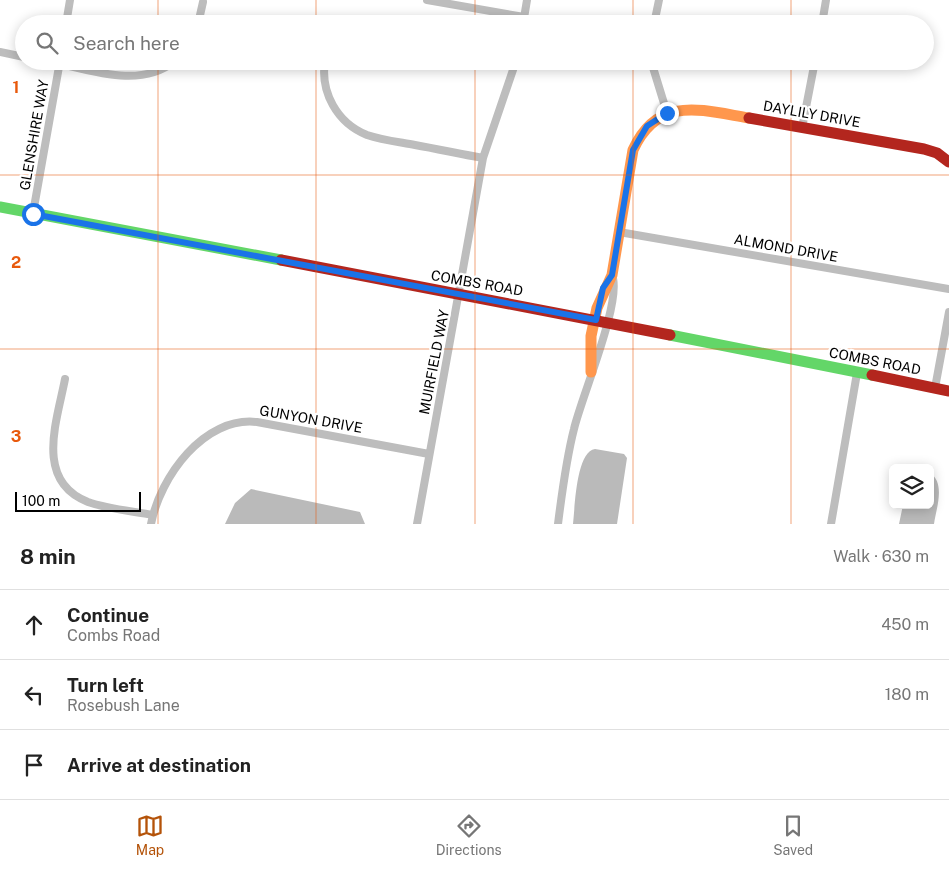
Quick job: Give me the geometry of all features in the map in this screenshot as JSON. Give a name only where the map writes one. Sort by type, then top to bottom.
[{"type":"street","points":[[68,15],[70,0]]},
{"type":"street","points":[[427,0],[500,15]]},
{"type":"street","points":[[525,15],[527,0]]},
{"type":"street","points":[[656,15],[659,0]]},
{"type":"street","points":[[824,15],[826,0]]},
{"type":"street","points":[[200,15],[203,2]]},
{"type":"street","points":[[0,52],[15,55]]},
{"type":"street","name":"GLENSHIRE WAY","points":[[33,214],[58,70]]},
{"type":"street","points":[[101,70],[132,76],[155,73],[160,70]]},
{"type":"street","points":[[324,70],[329,100],[340,116],[352,127],[377,138],[483,158]]},
{"type":"street","name":"MUIRFIELD WAY","points":[[417,524],[483,158],[513,70]]},
{"type":"street","points":[[591,372],[588,361],[603,288],[612,275],[633,150],[647,126],[667,113],[654,70]]},
{"type":"street","points":[[802,128],[812,70]]},
{"type":"street","name":"DAYLILY DRIVE","points":[[667,113],[695,109],[924,149],[937,154],[949,162]]},
{"type":"street","name":"COMBS ROAD","points":[[0,207],[608,322],[949,391]]},
{"type":"street","name":"ALMOND DRIVE","points":[[619,232],[949,289]]},
{"type":"street","points":[[558,524],[573,431],[591,372],[597,363],[608,322],[615,282],[612,275]]},
{"type":"street","points":[[934,388],[949,312]]},
{"type":"street","points":[[831,524],[857,373]]},
{"type":"street","points":[[65,379],[53,443],[54,466],[59,477],[69,490],[86,501],[153,515]]},
{"type":"street","name":"GUNYON DRIVE","points":[[151,524],[165,486],[181,463],[205,436],[233,422],[257,422],[429,454]]},
{"type":"shaded area","points":[[595,449],[624,454],[627,458],[617,524],[573,524],[580,470],[589,452]]},
{"type":"shaded area","points":[[934,476],[938,483],[939,497],[934,524],[899,524],[902,509],[934,509]]},
{"type":"shaded area","points":[[251,489],[360,512],[365,524],[225,524],[235,503]]},
{"type":"traffic: fast","points":[[0,207],[281,260]]},
{"type":"traffic: fast","points":[[670,335],[872,375]]},
{"type":"traffic: slow","points":[[591,372],[591,336],[597,308],[612,275],[633,150],[643,133],[655,121],[668,114],[682,110],[698,110],[749,118]]},
{"type":"traffic: jam","points":[[749,118],[924,149],[937,153],[949,162]]},
{"type":"traffic: jam","points":[[281,260],[670,335]]},
{"type":"traffic: jam","points":[[872,375],[949,391]]},
{"type":"route","points":[[33,214],[596,320],[603,288],[612,275],[633,150],[647,126],[656,118],[667,113]]}]
